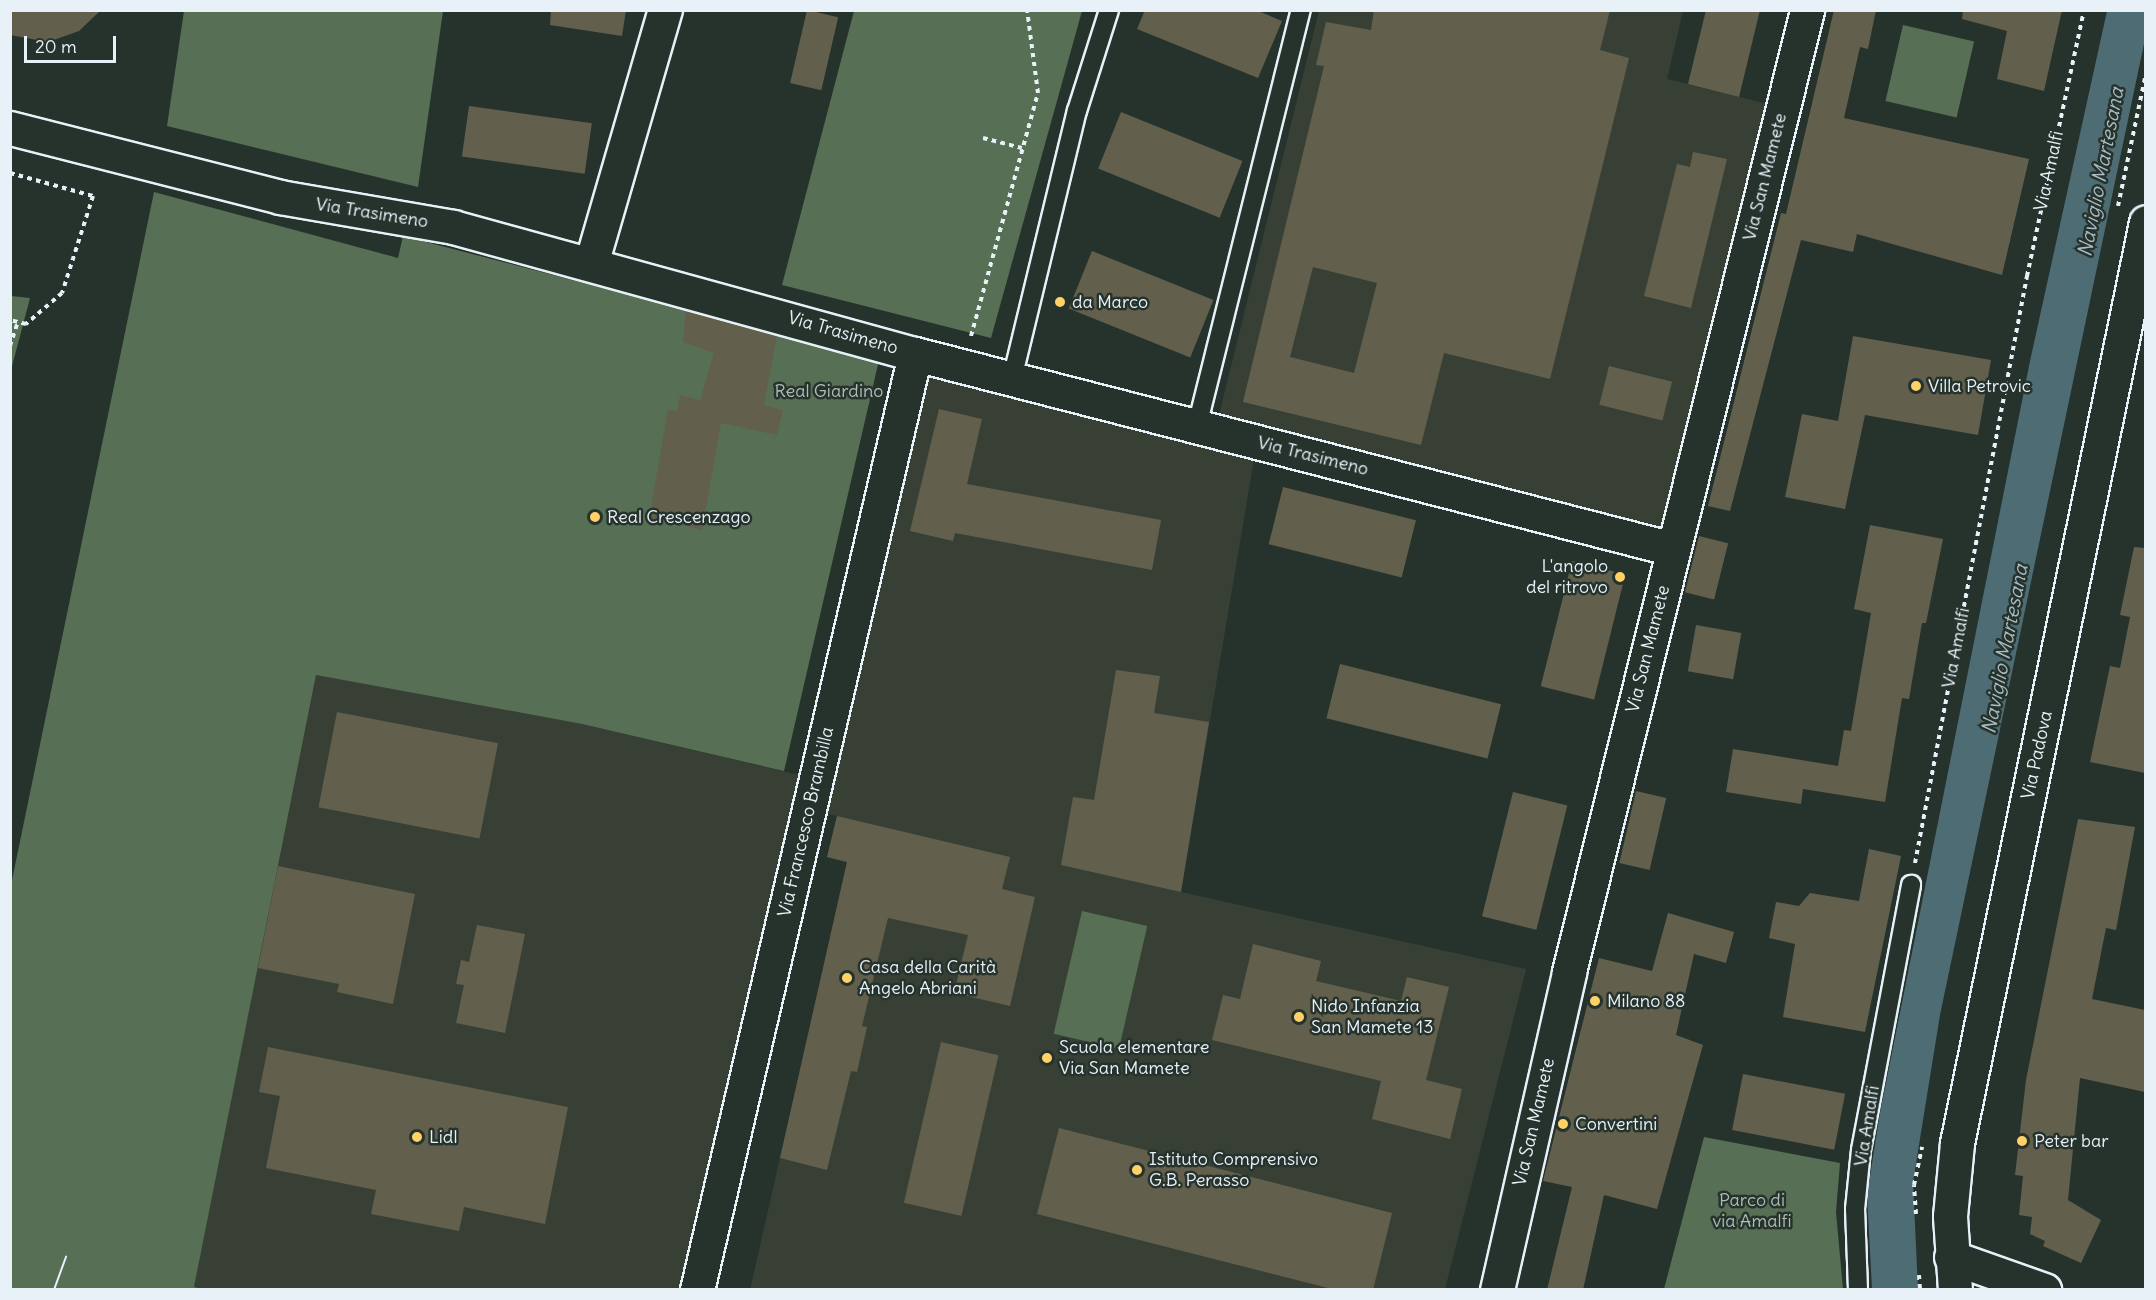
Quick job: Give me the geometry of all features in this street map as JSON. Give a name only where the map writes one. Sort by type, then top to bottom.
[{"type":"street","points":[[591,264],[665,10]]},
{"type":"street","name":"Via San Mamete","points":[[1497,1290],[1571,963],[1807,10]]},
{"type":"street","name":"Via Trasimeno","points":[[10,128],[280,197],[418,219],[591,264],[915,354],[1673,549]]},
{"type":"street","name":"Via Padova","points":[[1955,1290],[1951,1257],[1951,1198],[1957,1143],[2145,222]]},
{"type":"street","name":"Via Francesco Brambilla","points":[[697,1290],[915,354]]},
{"type":"street","points":[[1951,1257],[2044,1290]]},
{"type":"lane","points":[[1012,379],[1077,111],[1109,10]]},
{"type":"lane","points":[[1197,426],[1301,10]]},
{"type":"lane","name":"Via Amalfi","points":[[1858,1290],[1855,1209],[1862,1150],[1911,885]]},
{"type":"path","points":[[970,340],[1038,93],[1027,10]]},
{"type":"path","name":"Via Amalfi","points":[[1911,885],[2027,276],[2084,10]]},
{"type":"path","points":[[984,138],[1022,148]]},
{"type":"path","points":[[10,172],[93,196],[62,293],[26,324],[10,320]]},
{"type":"path","points":[[10,346],[18,321]]},
{"type":"shaded area","points":[[1319,11],[1683,11],[1667,79],[1783,108],[1673,549],[1215,431]]},
{"type":"shaded area","points":[[919,362],[1256,447],[1181,892],[1526,969],[1445,1289],[750,1290],[847,862],[827,857],[837,816],[813,811]]},
{"type":"shaded area","points":[[316,675],[582,724],[816,779],[697,1289],[193,1290]]},
{"type":"green space","points":[[184,11],[443,11],[418,187],[167,126]]},
{"type":"green space","points":[[854,11],[1082,11],[991,338],[782,285]]},
{"type":"green space","points":[[1903,25],[1974,41],[1957,117],[1885,101]]},
{"type":"green space","name":"Real Giardino","points":[[154,192],[398,258],[403,236],[879,360],[784,771],[582,724],[316,675],[194,1287],[202,1289],[11,1290],[11,885]]},
{"type":"green space","points":[[10,296],[30,298],[11,370]]},
{"type":"green space","points":[[1082,911],[1147,926],[1119,1049],[1054,1034]]},
{"type":"green space","name":"Parco di via Amalfi","points":[[1704,1137],[1840,1163],[1836,1212],[1843,1289],[1664,1289]]},
{"type":"water","name":"Naviglio Martesana","points":[[2107,11],[2145,11],[2145,39],[1940,1015],[1913,1182],[1918,1289],[1872,1289],[1867,1195],[1880,1113],[2030,361]]},
{"type":"building","points":[[10,10],[101,10],[79,31],[48,42],[10,35]]},
{"type":"building","points":[[551,10],[626,10],[622,36],[550,25]]},
{"type":"building","points":[[807,10],[838,17],[821,90],[790,83]]},
{"type":"building","points":[[1145,10],[1256,10],[1282,21],[1258,78],[1137,29]]},
{"type":"building","points":[[1374,10],[1610,10],[1600,50],[1629,58],[1550,379],[1444,353],[1421,445],[1243,402],[1324,66],[1316,65],[1326,22],[1371,30]],"holes":[[[1313,267],[1377,283],[1354,373],[1290,357]]]},
{"type":"building","points":[[1706,10],[1760,10],[1739,97],[1688,84]]},
{"type":"building","points":[[1834,10],[1876,10],[1868,49],[1860,47],[1844,118],[2029,159],[2002,275],[1857,234],[1853,252],[1801,240],[1730,511],[1708,506],[1781,213],[1786,214]]},
{"type":"building","points":[[1963,10],[2062,10],[2044,91],[1997,79],[2007,31],[1962,19]]},
{"type":"building","points":[[469,106],[592,123],[585,174],[462,157]]},
{"type":"building","points":[[1121,112],[1242,161],[1220,218],[1098,169]]},
{"type":"building","points":[[1693,152],[1727,159],[1691,308],[1644,296],[1677,164],[1690,167]]},
{"type":"building","points":[[1092,251],[1213,300],[1190,358],[1069,308]]},
{"type":"building","points":[[686,311],[777,335],[764,405],[783,410],[777,435],[721,423],[702,530],[649,518],[668,410],[677,411],[680,395],[700,400],[714,353],[683,342]]},
{"type":"building","name":"Villa Petrovic","points":[[1853,336],[1991,360],[1978,435],[1865,415],[1845,509],[1785,497],[1802,414],[1838,421]]},
{"type":"building","points":[[1609,366],[1672,382],[1662,421],[1599,405]]},
{"type":"building","points":[[939,409],[982,419],[967,484],[1161,520],[1152,570],[955,533],[953,541],[910,531]]},
{"type":"building","points":[[1283,487],[1416,520],[1402,577],[1269,544]]},
{"type":"building","points":[[1870,525],[1943,539],[1926,623],[1922,623],[1909,699],[1902,698],[1885,802],[1803,789],[1801,804],[1726,792],[1733,749],[1838,766],[1844,730],[1851,731],[1871,613],[1854,609]]},
{"type":"building","points":[[1699,536],[1728,543],[1714,600],[1685,592]]},
{"type":"building","points":[[2134,547],[2145,548],[2145,773],[2090,762],[2110,666],[2120,668],[2130,617],[2120,615]]},
{"type":"building","points":[[1572,561],[1625,574],[1594,699],[1541,686]]},
{"type":"building","points":[[1696,625],[1741,633],[1733,679],[1688,671]]},
{"type":"building","points":[[1340,664],[1501,704],[1488,758],[1326,718]]},
{"type":"building","points":[[1116,670],[1160,676],[1154,713],[1209,722],[1181,892],[1061,865],[1073,797],[1094,800]]},
{"type":"building","points":[[337,712],[498,743],[479,839],[318,807]]},
{"type":"building","points":[[1636,791],[1666,798],[1650,870],[1619,863]]},
{"type":"building","points":[[1513,792],[1567,806],[1536,930],[1482,916]]},
{"type":"building","name":"Casa della Carità Angelo Abriani","points":[[837,816],[1010,857],[1002,889],[1035,897],[1010,1006],[954,993],[968,935],[888,918],[862,1026],[867,1027],[857,1072],[851,1071],[827,1170],[780,1158],[847,862],[827,857]]},
{"type":"building","points":[[2078,819],[2135,827],[2116,930],[2106,928],[2092,999],[2145,1010],[2145,1092],[2080,1078],[2068,1200],[2101,1220],[2081,1263],[2043,1246],[2045,1241],[2030,1234],[2032,1217],[2019,1215],[2023,1176],[2015,1175],[2026,1080]]},
{"type":"building","points":[[1869,849],[1901,856],[1865,1032],[1783,1017],[1795,944],[1769,938],[1776,902],[1799,906],[1810,893],[1859,901]]},
{"type":"building","points":[[278,866],[415,894],[393,1004],[337,992],[339,984],[258,968]]},
{"type":"building","points":[[1668,913],[1734,932],[1726,963],[1694,954],[1676,1035],[1703,1045],[1657,1209],[1604,1195],[1583,1290],[1547,1290],[1572,1187],[1543,1181],[1599,958],[1652,971]]},
{"type":"building","points":[[477,925],[525,934],[505,1033],[456,1023],[464,985],[456,984],[461,960],[469,962]]},
{"type":"building","points":[[1253,944],[1321,961],[1316,981],[1401,1001],[1407,977],[1449,987],[1426,1080],[1462,1089],[1450,1139],[1372,1119],[1381,1081],[1212,1040],[1223,995],[1240,999]]},
{"type":"building","points":[[941,1042],[998,1055],[961,1216],[904,1203]]},
{"type":"building","name":"Lidl","points":[[268,1047],[568,1107],[545,1224],[464,1207],[459,1231],[371,1214],[376,1190],[266,1168],[280,1096],[259,1092]]},
{"type":"building","points":[[1743,1074],[1845,1094],[1834,1150],[1732,1130]]},
{"type":"building","name":"Istituto Comprensivo G.B. Perasso","points":[[1059,1128],[1392,1213],[1373,1290],[1336,1290],[1037,1214]]},
{"type":"tram line","points":[[54,1290],[66,1257]]},
{"type":"place","name":"da Marco","points":[[1060,302]]},
{"type":"place","name":"Villa Petrovic","points":[[1916,386]]},
{"type":"place","name":"Real Crescenzago","points":[[595,517]]},
{"type":"place","name":"L'angolo del ritrovo","points":[[1620,577]]},
{"type":"place","name":"Casa della Carità Angelo Abriani","points":[[847,978]]},
{"type":"place","name":"Milano 88","points":[[1595,1001]]},
{"type":"place","name":"Nido Infanzia San Mamete 13","points":[[1299,1017]]},
{"type":"place","name":"Scuola elementare Via San Mamete","points":[[1047,1058]]},
{"type":"place","name":"Convertini","points":[[1563,1124]]},
{"type":"place","name":"Lidl","points":[[417,1137]]},
{"type":"place","name":"Peter bar","points":[[2022,1141]]},
{"type":"place","name":"Istituto Comprensivo G.B. Perasso","points":[[1137,1170]]}]
